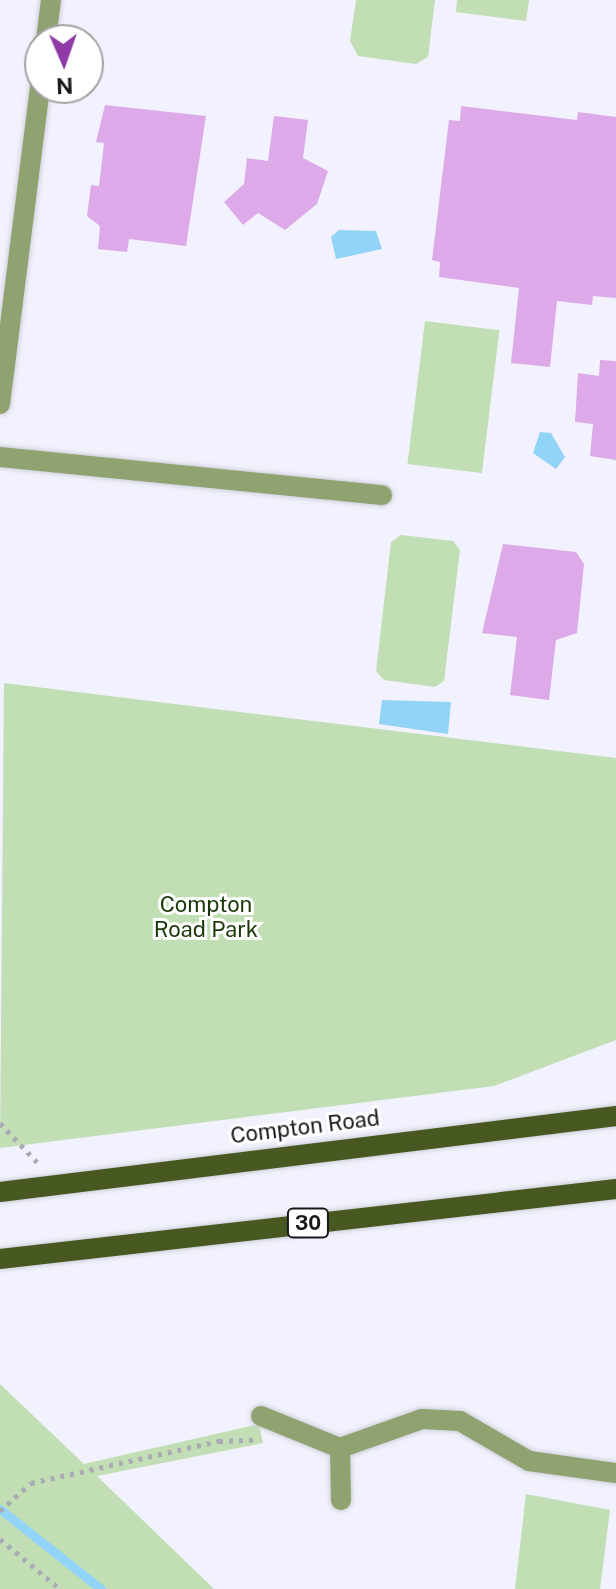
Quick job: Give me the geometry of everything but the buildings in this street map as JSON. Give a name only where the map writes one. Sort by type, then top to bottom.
[{"type":"main road","name":"Compton Road","points":[[0,1192],[616,1116]]},
{"type":"main road","name":"30","points":[[0,1259],[616,1189]]},
{"type":"street","points":[[48,24],[51,0]]},
{"type":"street","points":[[0,404],[38,104]]},
{"type":"street","points":[[0,457],[382,495]]},
{"type":"street","points":[[261,1416],[340,1448],[422,1419],[460,1421],[529,1461],[616,1473]]},
{"type":"street","points":[[340,1448],[341,1500]]},
{"type":"path","points":[[0,1123],[58,1185]]},
{"type":"path","points":[[0,1511],[12,1496],[31,1483],[299,1430]]},
{"type":"path","points":[[0,1539],[60,1589]]},
{"type":"green space","points":[[356,0],[435,0],[428,57],[416,64],[358,56],[350,41]]},
{"type":"green space","points":[[457,0],[529,0],[526,21],[456,12]]},
{"type":"green space","points":[[425,321],[499,330],[482,473],[407,464]]},
{"type":"green space","points":[[401,535],[453,541],[460,550],[444,681],[435,687],[384,680],[376,671],[391,542]]},
{"type":"green space","name":"Compton Road Park","points":[[4,683],[616,758],[616,1040],[494,1086],[0,1148]]},
{"type":"green space","points":[[0,1384],[84,1464],[259,1424],[263,1443],[97,1476],[214,1589],[0,1589]]},
{"type":"green space","points":[[526,1494],[610,1510],[600,1589],[515,1589]]},
{"type":"water","points":[[339,230],[376,231],[382,249],[336,259],[331,237]]},
{"type":"water","points":[[540,432],[551,433],[565,457],[556,469],[533,453]]},
{"type":"water","points":[[382,700],[451,702],[448,734],[379,724]]},
{"type":"waterway","points":[[0,1509],[101,1589]]}]
